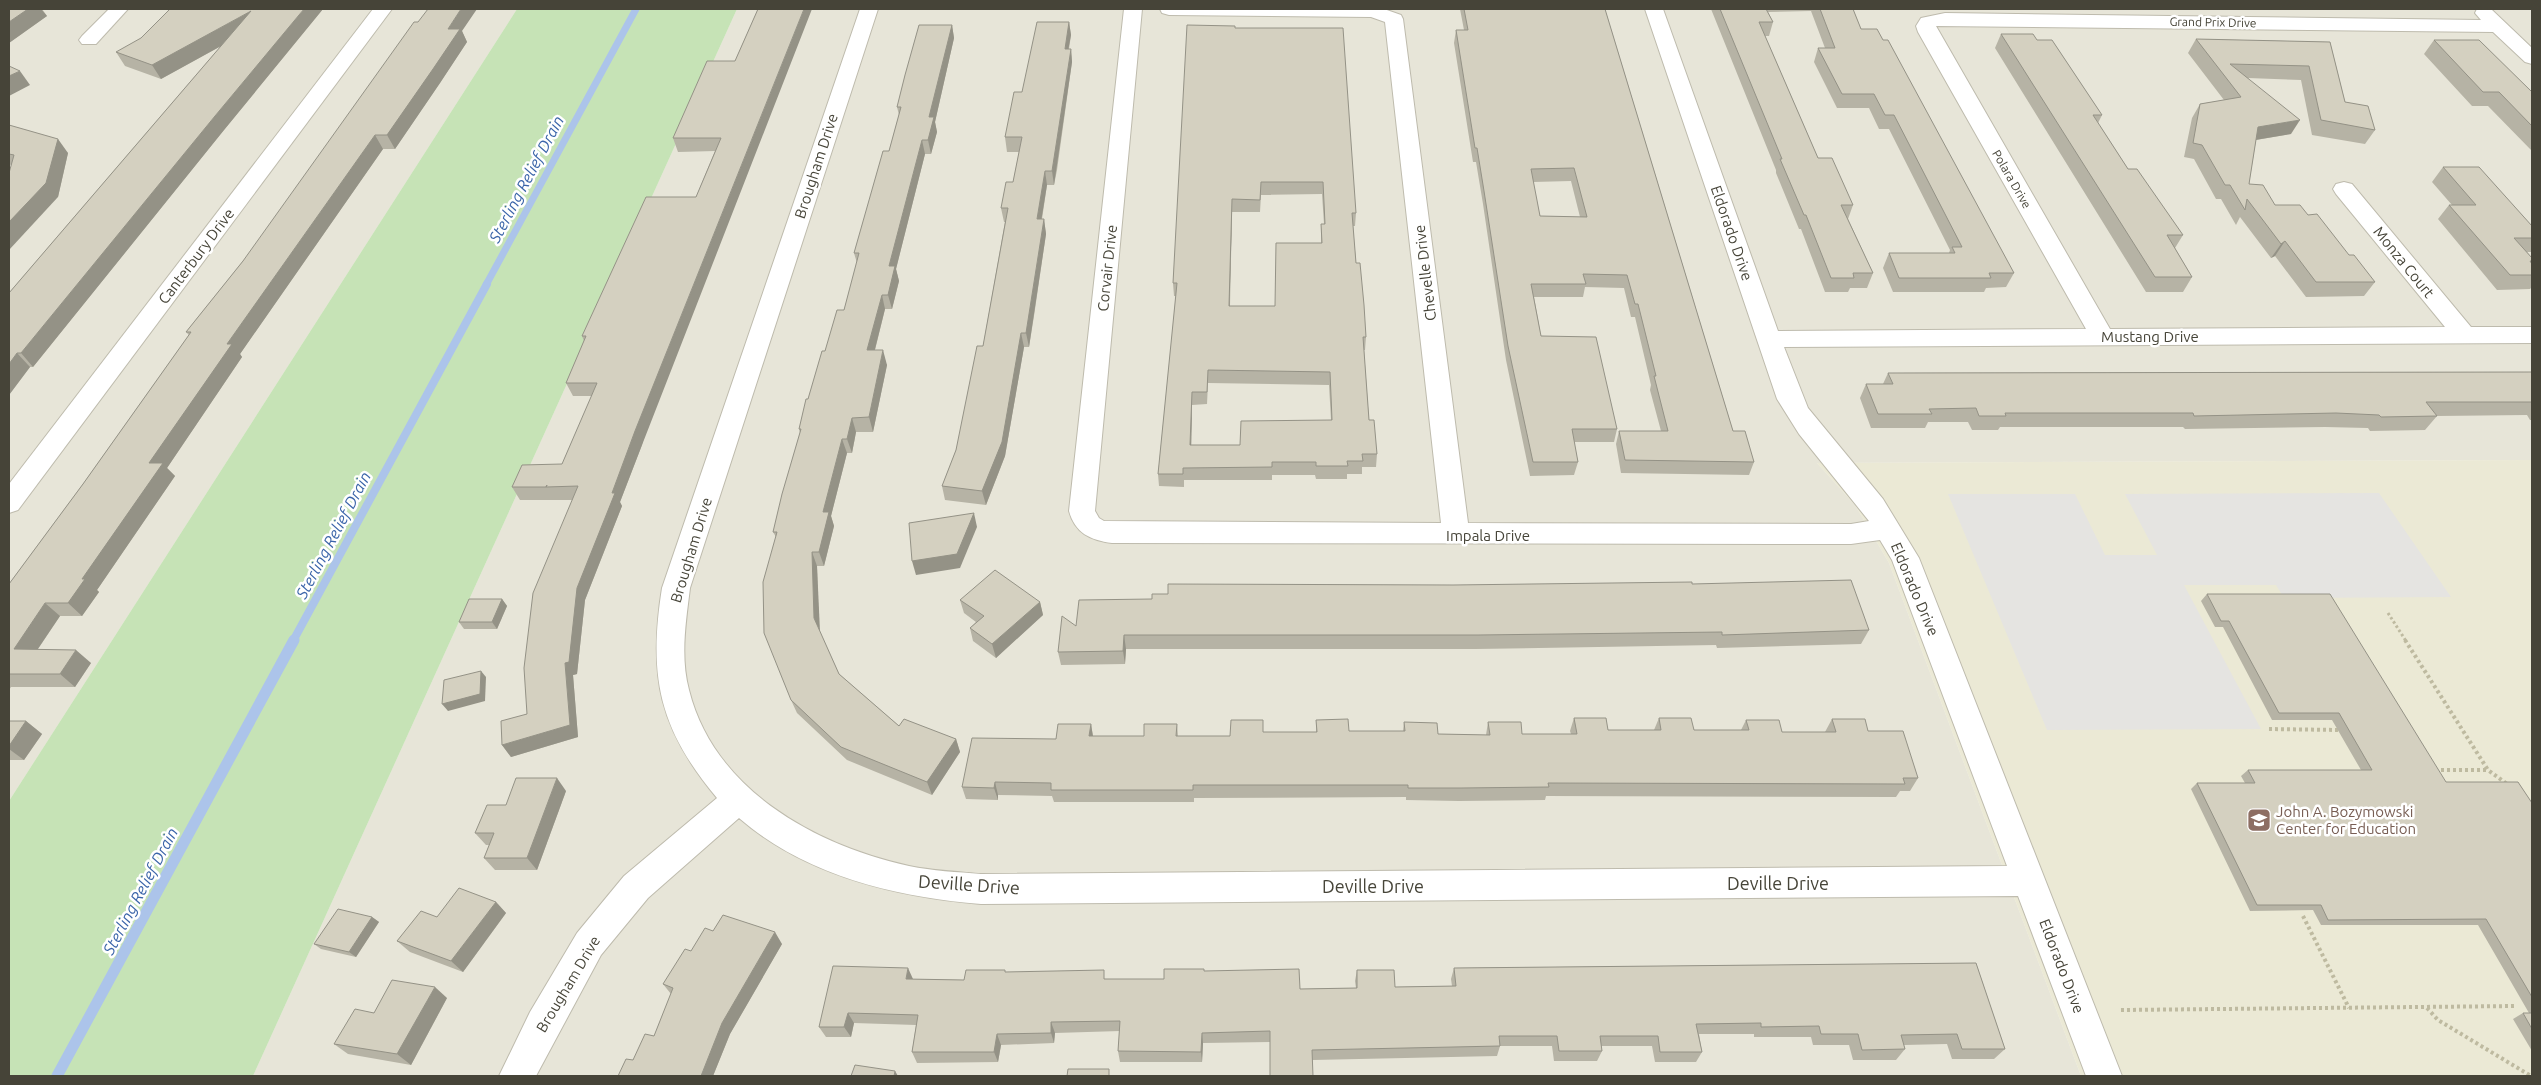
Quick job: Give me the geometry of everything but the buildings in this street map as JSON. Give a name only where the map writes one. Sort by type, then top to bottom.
[{"type":"street","points":[[89,40],[119,9]]},
{"type":"street","name":"Canterbury Drive","points":[[9,503],[19,476],[383,9]]},
{"type":"street","name":"Brougham Drive","points":[[517,1076],[543,1024],[589,944],[636,887],[738,800],[698,753],[674,691],[670,664],[670,628],[676,588],[868,9]]},
{"type":"street","name":"Corvair Drive","points":[[1088,526],[1082,511],[1133,9]]},
{"type":"street","name":"Chevelle Drive","points":[[1170,9],[1372,11],[1387,15],[1396,24],[1456,535]]},
{"type":"street","name":"Eldorado Drive","points":[[1654,9],[1790,399],[1801,419],[1820,445],[1868,498],[1888,528],[1911,574],[2104,1076]]},
{"type":"street","points":[[2480,9],[2532,58]]},
{"type":"street","name":"Grand Prix Drive","points":[[1928,22],[1965,19],[2498,26]]},
{"type":"street","name":"Polara Drive","points":[[1928,22],[1926,26],[1928,32],[2102,336]]},
{"type":"street","name":"Monza Court","points":[[2344,189],[2464,335]]},
{"type":"street","name":"Mustang Drive","points":[[1768,339],[2532,335]]},
{"type":"street","name":"Impala Drive","points":[[1088,526],[1098,532],[1112,533],[1456,535],[1824,534],[1860,533],[1888,528]]},
{"type":"street","name":"Deville Drive","points":[[738,800],[792,839],[837,859],[910,881],[981,889],[2029,881]]},
{"type":"path","points":[[2388,613],[2488,770],[2513,788]]},
{"type":"path","points":[[2269,729],[2338,730]]},
{"type":"path","points":[[2430,770],[2488,770]]},
{"type":"path","points":[[2302,916],[2350,1008]]},
{"type":"path","points":[[2121,1010],[2516,1006]]},
{"type":"path","points":[[2426,1007],[2438,1020],[2532,1076]]},
{"type":"shaded area","points":[[9,9],[517,9],[9,801]]},
{"type":"shaded area","points":[[737,9],[2532,9],[2532,460],[1817,463],[1855,505],[1889,563],[2081,1076],[253,1076]]},
{"type":"shaded area","name":"John A. Bozymowski Center for Education","points":[[2532,460],[2532,1076],[2081,1076],[1889,563],[1855,505],[1817,463]]},
{"type":"shaded area","points":[[2379,493],[2451,597],[2284,598],[2276,585],[2184,585],[2261,729],[2047,730],[1948,494],[2075,494],[2105,555],[2157,555],[2125,494]]},
{"type":"green space","points":[[517,9],[737,9],[253,1076],[9,1076],[9,801]]},
{"type":"waterway","name":"Sterling Relief Drain","points":[[486,285],[636,9]]},
{"type":"waterway","name":"Sterling Relief Drain","points":[[293,641],[487,284]]},
{"type":"waterway","name":"Sterling Relief Drain","points":[[57,1076],[294,640]]},
{"type":"place","name":"John A. Bozymowski Center for Education","points":[[2259,820]]}]
